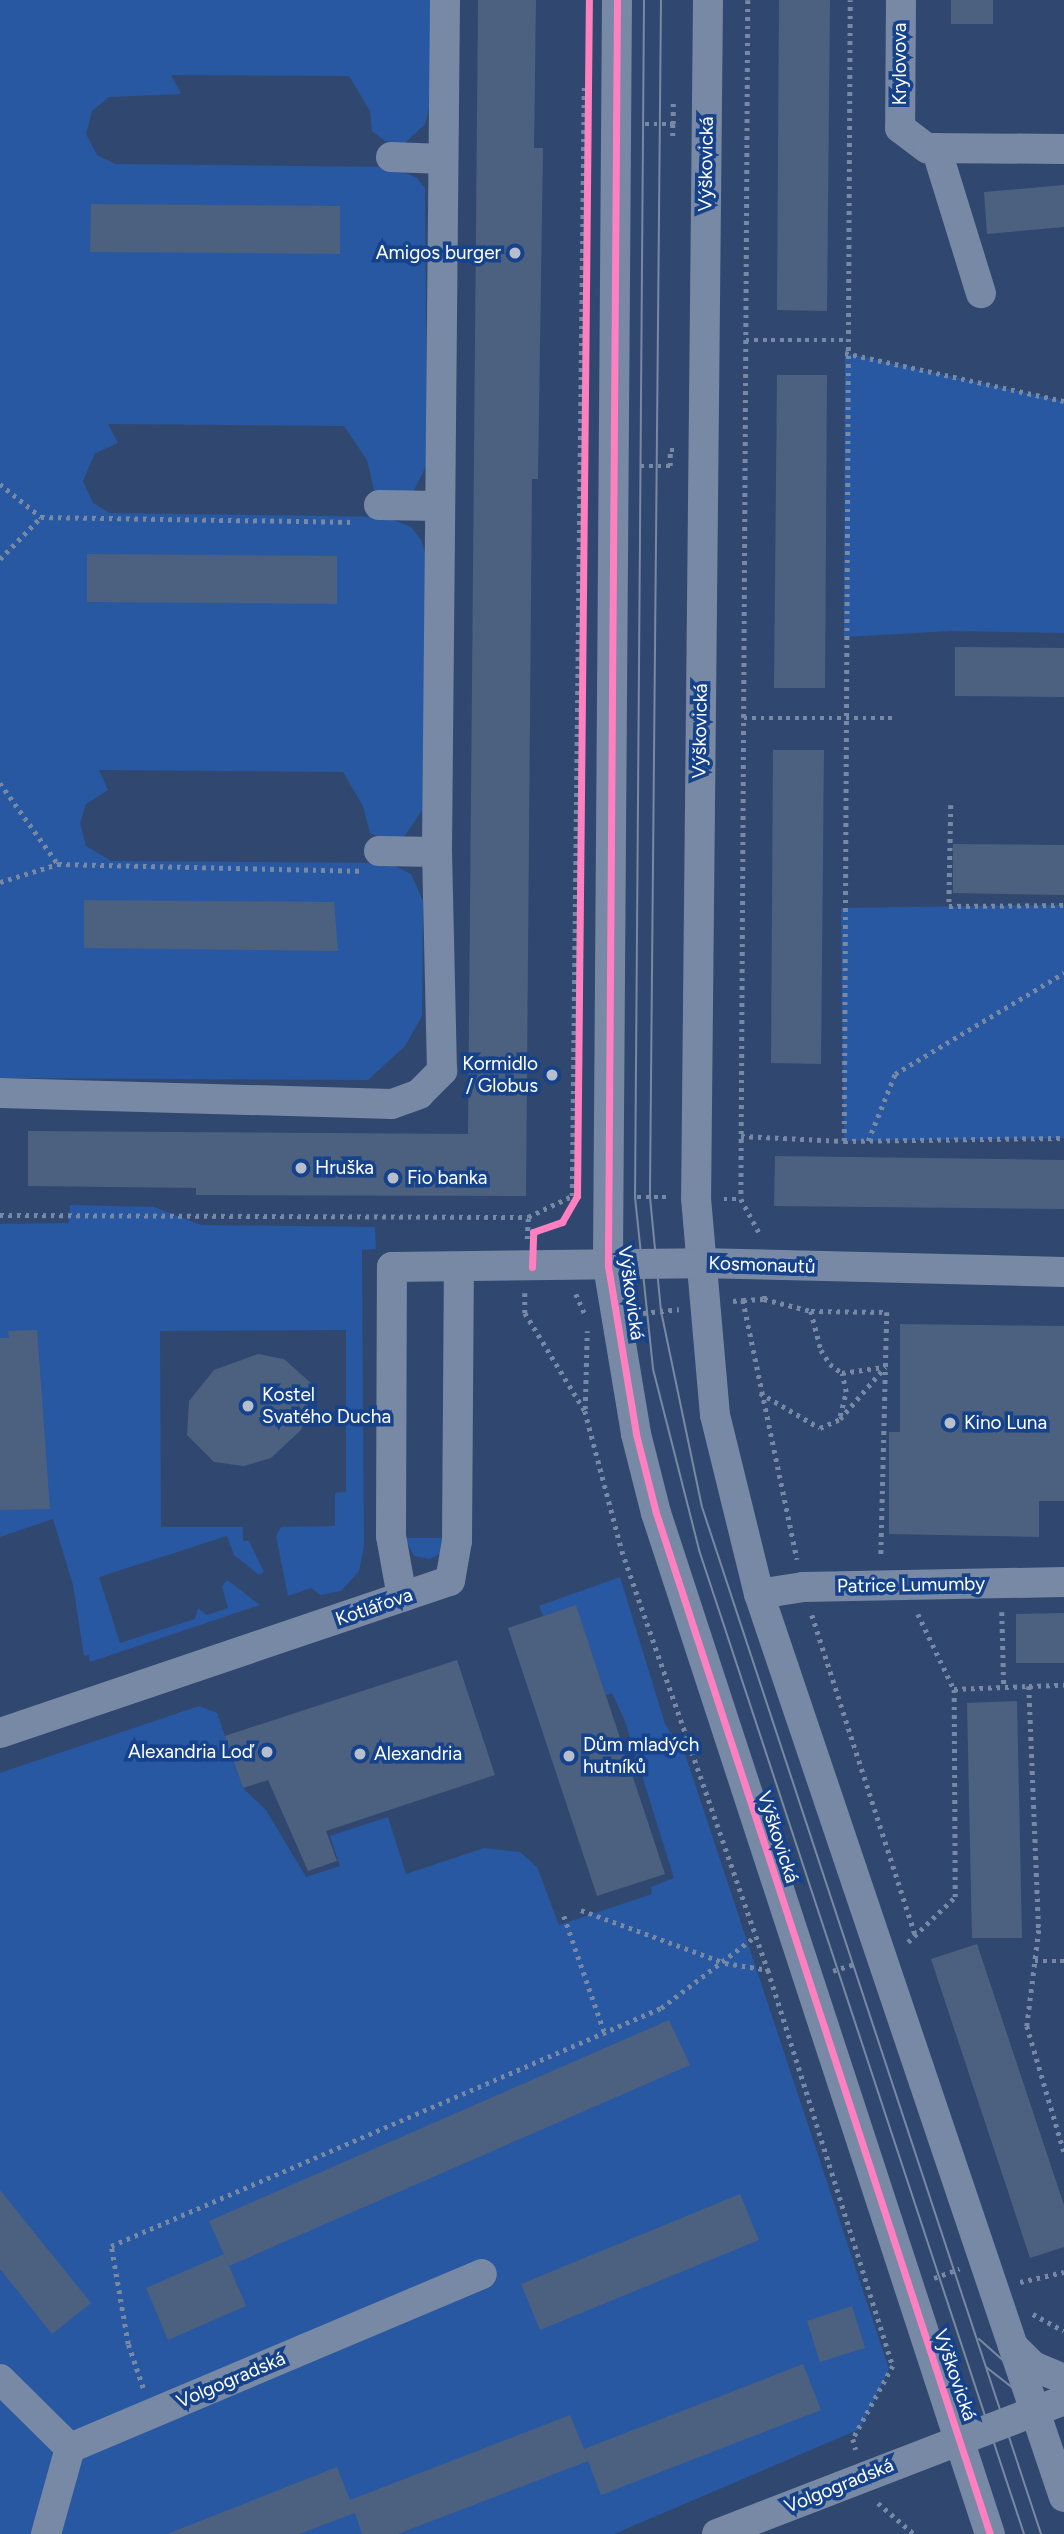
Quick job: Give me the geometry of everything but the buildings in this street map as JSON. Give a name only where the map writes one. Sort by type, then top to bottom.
[{"type":"street","points":[[0,1093],[392,1104],[419,1094],[442,1071],[437,852],[444,0]]},
{"type":"street","name":"Výškovická","points":[[617,0],[584,1196],[608,1266],[636,1434],[656,1513],[990,2534]]},
{"type":"street","name":"Výškovická","points":[[708,0],[696,1198],[698,1263],[715,1415],[759,1594],[1011,2343],[1047,2424],[1064,2497]]},
{"type":"street","name":"Krylovova","points":[[901,0],[900,128],[927,149],[936,148]]},
{"type":"street","points":[[981,293],[936,148],[1064,149]]},
{"type":"street","points":[[391,157],[443,159]]},
{"type":"street","points":[[372,514],[440,506]]},
{"type":"street","points":[[374,861],[437,852]]},
{"type":"street","name":"Kosmonautů","points":[[402,1597],[390,1536],[392,1267],[698,1263],[1064,1272]]},
{"type":"street","name":"Kotlářova","points":[[0,1733],[450,1581],[457,1541],[459,1267]]},
{"type":"street","name":"Patrice Lumumby","points":[[759,1594],[803,1587],[1064,1582]]},
{"type":"street","name":"Volgogradská","points":[[70,2448],[482,2273]]},
{"type":"street","points":[[1011,2343],[1033,2366],[1064,2379]]},
{"type":"street","points":[[0,2379],[70,2448],[46,2534]]},
{"type":"street","name":"Volgogradská","points":[[717,2534],[960,2437],[1047,2424],[1064,2400]]},
{"type":"path","points":[[584,1196],[741,1199],[748,0]]},
{"type":"path","points":[[844,1141],[845,340],[850,0]]},
{"type":"path","points":[[573,1210],[584,1196],[589,67]]},
{"type":"path","points":[[673,101],[673,136]]},
{"type":"path","points":[[630,124],[673,124]]},
{"type":"path","points":[[746,340],[845,340]]},
{"type":"path","points":[[845,353],[1064,401]]},
{"type":"path","points":[[0,484],[41,517],[372,514]]},
{"type":"path","points":[[0,559],[41,517]]},
{"type":"path","points":[[744,718],[892,718]]},
{"type":"path","points":[[0,783],[58,864]]},
{"type":"path","points":[[951,805],[949,906],[1064,905]]},
{"type":"path","points":[[0,882],[58,864],[374,861]]},
{"type":"path","points":[[868,1141],[895,1074],[1064,973]]},
{"type":"path","points":[[741,1136],[844,1141],[1064,1138]]},
{"type":"path","points":[[0,1214],[528,1217]]},
{"type":"path","points":[[532,1267],[533,1233],[543,1231]]},
{"type":"path","points":[[764,1299],[811,1311],[887,1312],[881,1561],[869,1560]]},
{"type":"path","points":[[811,1311],[821,1350],[842,1373],[846,1392],[840,1419]]},
{"type":"path","points":[[585,1411],[587,1319]]},
{"type":"path","points":[[842,1373],[886,1367]]},
{"type":"path","points":[[760,1393],[820,1428],[840,1419],[886,1367]]},
{"type":"path","points":[[797,1559],[809,1560]]},
{"type":"path","points":[[1001,1600],[1004,1687]]},
{"type":"path","points":[[774,1990],[902,1948],[956,1897],[954,1689],[913,1604]]},
{"type":"path","points":[[822,1607],[809,1608],[915,1934]]},
{"type":"path","points":[[954,1689],[1064,1685]]},
{"type":"path","points":[[1029,1686],[1040,1930],[1027,2026],[1064,2152]]},
{"type":"path","points":[[581,1910],[725,1963],[768,1970]]},
{"type":"path","points":[[564,1916],[604,2031]]},
{"type":"path","points":[[151,2413],[128,2344],[111,2246],[661,2008],[725,1963],[756,1936]]},
{"type":"path","points":[[1035,1961],[1064,1961]]},
{"type":"path","points":[[1009,2284],[1064,2272]]},
{"type":"shaded area","points":[[0,0],[431,0],[430,104],[425,124],[404,144],[385,141],[372,131],[370,111],[349,76],[171,75],[181,94],[109,97],[92,111],[86,134],[97,155],[115,164],[392,167],[417,178],[425,188],[427,464],[414,490],[404,497],[374,490],[367,460],[344,426],[108,424],[118,443],[95,453],[83,481],[93,503],[110,513],[386,517],[411,527],[421,540],[426,556],[423,809],[404,837],[385,840],[370,833],[363,806],[343,772],[99,770],[108,790],[86,804],[80,823],[86,846],[111,861],[389,863],[411,874],[423,901],[422,1016],[405,1046],[368,1080],[0,1078]]},
{"type":"shaded area","points":[[845,353],[1064,401],[1064,633],[952,631],[844,637]]},
{"type":"shaded area","points":[[1064,905],[1064,1138],[844,1141],[841,908]]},
{"type":"shaded area","points":[[70,1205],[154,1207],[201,1225],[375,1227],[376,1249],[362,1250],[364,1547],[359,1571],[341,1591],[321,1595],[311,1588],[288,1596],[276,1536],[281,1527],[335,1526],[335,1493],[346,1492],[346,1330],[160,1331],[161,1527],[243,1527],[243,1541],[249,1541],[264,1572],[259,1575],[234,1555],[227,1536],[99,1577],[120,1643],[195,1619],[198,1608],[207,1615],[228,1608],[222,1587],[227,1580],[260,1605],[90,1662],[89,1655],[84,1656],[73,1585],[53,1519],[0,1537],[0,1224],[69,1223]]},
{"type":"shaded area","points":[[405,1538],[447,1538],[441,1553],[430,1559],[414,1556]]},
{"type":"shaded area","points":[[620,1577],[665,1724],[685,1754],[889,2369],[860,2429],[614,2534],[0,2534],[0,1773],[199,1706],[217,1713],[243,1788],[266,1810],[306,1877],[340,1866],[330,1836],[388,1817],[406,1874],[484,1848],[520,1852],[537,1867],[559,1925],[652,1894],[651,1887],[674,1878],[625,1721],[612,1693],[606,1695],[576,1606],[543,1616],[539,1606]]},
{"type":"tram line","points":[[644,0],[635,1197],[653,1369],[699,1550],[1024,2534]]},
{"type":"tram line","points":[[661,0],[650,1197],[661,1311],[702,1507],[1041,2534]]},
{"type":"tram line","points":[[979,2339],[1023,2378],[1064,2393]]},
{"type":"tram line","points":[[986,2367],[1018,2392],[1064,2409]]},
{"type":"cycle path","points":[[532,1267],[533,1232],[562,1222],[577,1196],[589,0]]},
{"type":"cycle path","points":[[617,0],[608,1266],[636,1434],[656,1513],[990,2534]]},
{"type":"place","name":"Amigos burger","points":[[515,253]]},
{"type":"place","name":"Kormidlo / Globus","points":[[552,1075]]},
{"type":"place","name":"Hruška","points":[[301,1168]]},
{"type":"place","name":"Fio banka","points":[[393,1178]]},
{"type":"place","name":"Kostel Svatého Ducha","points":[[248,1406]]},
{"type":"place","name":"Kino Luna","points":[[950,1423]]},
{"type":"place","name":"Alexandria Loď","points":[[267,1752]]},
{"type":"place","name":"Alexandria","points":[[360,1754]]},
{"type":"place","name":"Dům mladých hutníků","points":[[569,1756]]}]
